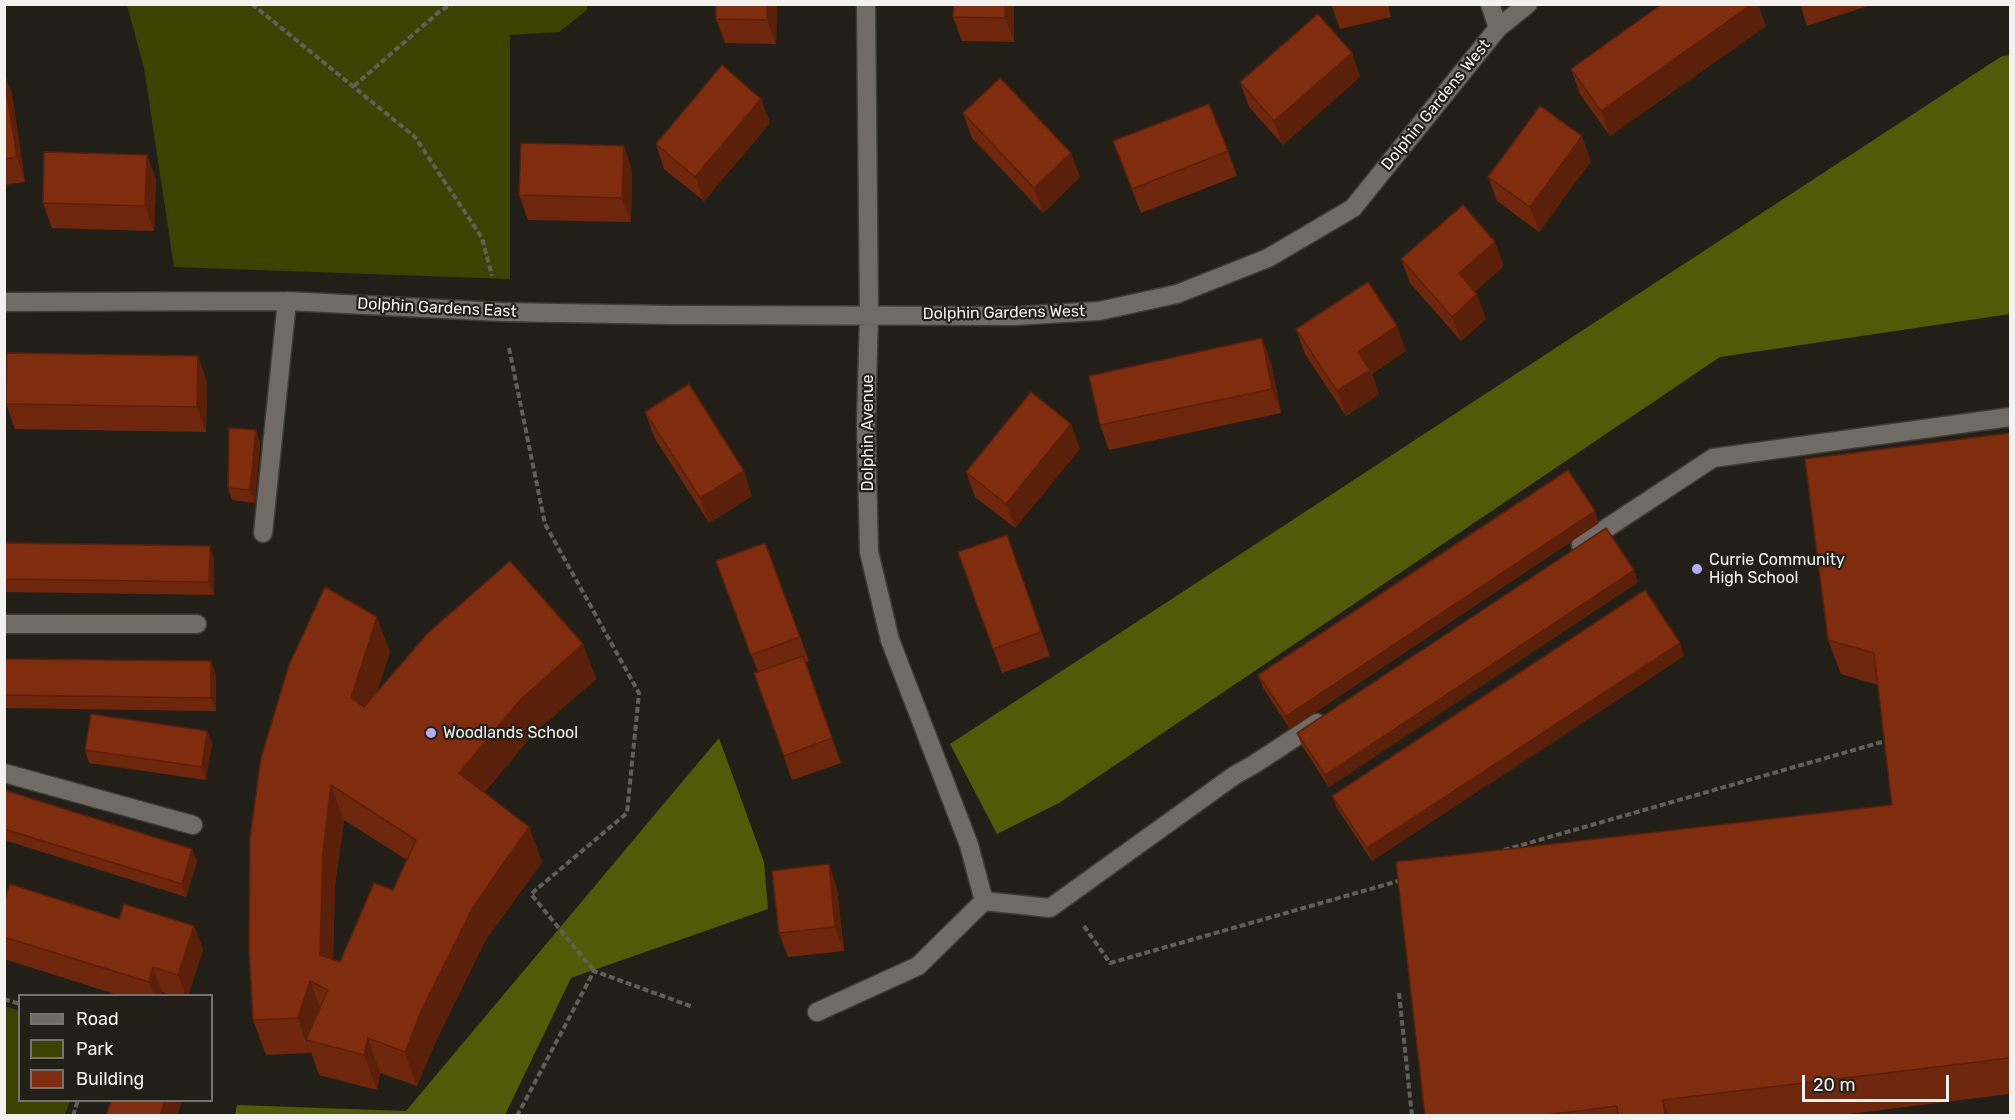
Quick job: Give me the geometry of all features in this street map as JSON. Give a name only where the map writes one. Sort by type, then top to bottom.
[{"type":"street","name":"Dolphin Avenue","points":[[866,4],[870,314],[866,423],[869,552],[890,640],[969,844],[984,900]]},
{"type":"street","name":"Dolphin Gardens West","points":[[1490,4],[1498,28]]},
{"type":"street","name":"Dolphin Gardens West","points":[[870,314],[1015,316],[1100,311],[1177,294],[1268,258],[1353,208],[1498,28],[1528,4]]},
{"type":"street","name":"Dolphin Gardens East","points":[[4,302],[287,302],[502,312],[673,315],[870,314]]},
{"type":"street","points":[[263,533],[287,302]]},
{"type":"street","points":[[1566,555],[1713,458],[2010,417]]},
{"type":"street","points":[[4,624],[197,624]]},
{"type":"street","points":[[817,1012],[918,966],[984,900],[1050,908],[1235,775],[1332,713]]},
{"type":"street","points":[[4,773],[193,825]]},
{"type":"path","points":[[252,4],[415,137],[482,238],[502,312],[545,524],[639,693],[627,813],[531,894],[594,971],[693,1007]]},
{"type":"path","points":[[354,86],[440,11],[452,4]]},
{"type":"path","points":[[1501,851],[1893,739]]},
{"type":"path","points":[[1065,898],[1110,963],[1409,878]]},
{"type":"path","points":[[517,1116],[594,971]]},
{"type":"path","points":[[1399,993],[1412,1116]]},
{"type":"green space","points":[[127,5],[588,5],[586,11],[559,32],[510,35],[510,279],[174,267],[144,68]]},
{"type":"green space","points":[[2010,55],[2010,314],[1720,357],[1059,803],[997,834],[950,744],[2002,56]]},
{"type":"green space","points":[[719,738],[764,862],[768,909],[571,978],[505,1115],[235,1115],[237,1105],[406,1111]]},
{"type":"green space","points":[[5,1006],[18,1011],[18,1102],[70,1102],[65,1115],[5,1115]]},
{"type":"building","points":[[716,4],[767,4],[767,20],[716,19]]},
{"type":"building","points":[[954,4],[1005,4],[1005,18],[953,17]]},
{"type":"building","points":[[1662,4],[1752,4],[1601,111],[1571,69]]},
{"type":"building","points":[[1318,14],[1352,53],[1274,121],[1240,82]]},
{"type":"building","points":[[722,65],[761,99],[695,177],[656,144]]},
{"type":"building","points":[[4,77],[17,157],[4,159]]},
{"type":"building","points":[[1000,78],[1071,153],[1034,188],[963,113]]},
{"type":"building","points":[[1209,104],[1228,151],[1132,189],[1113,141]]},
{"type":"building","points":[[1540,106],[1582,136],[1530,207],[1488,177]]},
{"type":"building","points":[[521,143],[624,146],[622,198],[519,195]]},
{"type":"building","points":[[44,152],[147,155],[145,206],[43,203]]},
{"type":"building","points":[[1463,205],[1495,242],[1459,273],[1477,294],[1452,317],[1401,259]]},
{"type":"building","points":[[1368,282],[1397,326],[1358,352],[1370,370],[1337,391],[1296,329]]},
{"type":"building","points":[[1262,338],[1272,389],[1100,425],[1089,376]]},
{"type":"building","points":[[7,353],[198,356],[197,407],[6,404]]},
{"type":"building","points":[[689,384],[744,471],[700,498],[645,412]]},
{"type":"building","points":[[1031,392],[1071,424],[1006,504],[966,472]]},
{"type":"building","points":[[229,428],[256,430],[250,490],[228,488]]},
{"type":"building","points":[[2010,433],[2010,1058],[1663,1100],[1665,1116],[1618,1116],[1617,1106],[1538,1116],[1425,1116],[1396,862],[1892,805],[1874,653],[1828,640],[1805,459]]},
{"type":"building","points":[[1568,470],[1595,511],[1286,716],[1258,675]]},
{"type":"building","points":[[1606,528],[1634,570],[1325,775],[1297,733]]},
{"type":"building","points":[[1007,535],[1041,632],[993,649],[958,552]]},
{"type":"building","points":[[4,543],[210,546],[209,582],[4,579]]},
{"type":"building","points":[[765,543],[800,637],[751,655],[716,561]]},
{"type":"building","points":[[510,561],[583,644],[521,699],[459,773],[529,827],[473,907],[422,1009],[405,1052],[368,1038],[364,1055],[306,1040],[328,990],[310,981],[298,1018],[253,1020],[249,949],[250,838],[261,758],[289,665],[325,587],[377,617],[351,698],[364,707],[428,633]],"holes":[[[331,785],[416,840],[393,890],[374,883],[340,962],[320,955],[323,852]]]},
{"type":"building","points":[[1645,590],[1680,643],[1367,848],[1332,796]]},
{"type":"building","points":[[803,656],[832,738],[784,756],[754,673]]},
{"type":"building","points":[[4,659],[211,661],[211,698],[4,695]]},
{"type":"building","points":[[91,714],[207,731],[202,767],[85,750]]},
{"type":"building","points":[[4,790],[192,849],[182,884],[4,829]]},
{"type":"building","points":[[829,864],[835,927],[779,933],[772,871]]},
{"type":"building","points":[[10,884],[119,919],[124,904],[194,926],[178,975],[153,967],[149,982],[4,937],[4,902]]},
{"type":"building","points":[[111,1102],[165,1102],[160,1116],[106,1116]]},
{"type":"place","name":"Currie Community High School","points":[[1697,569]]},
{"type":"place","name":"Woodlands School","points":[[431,733]]}]
